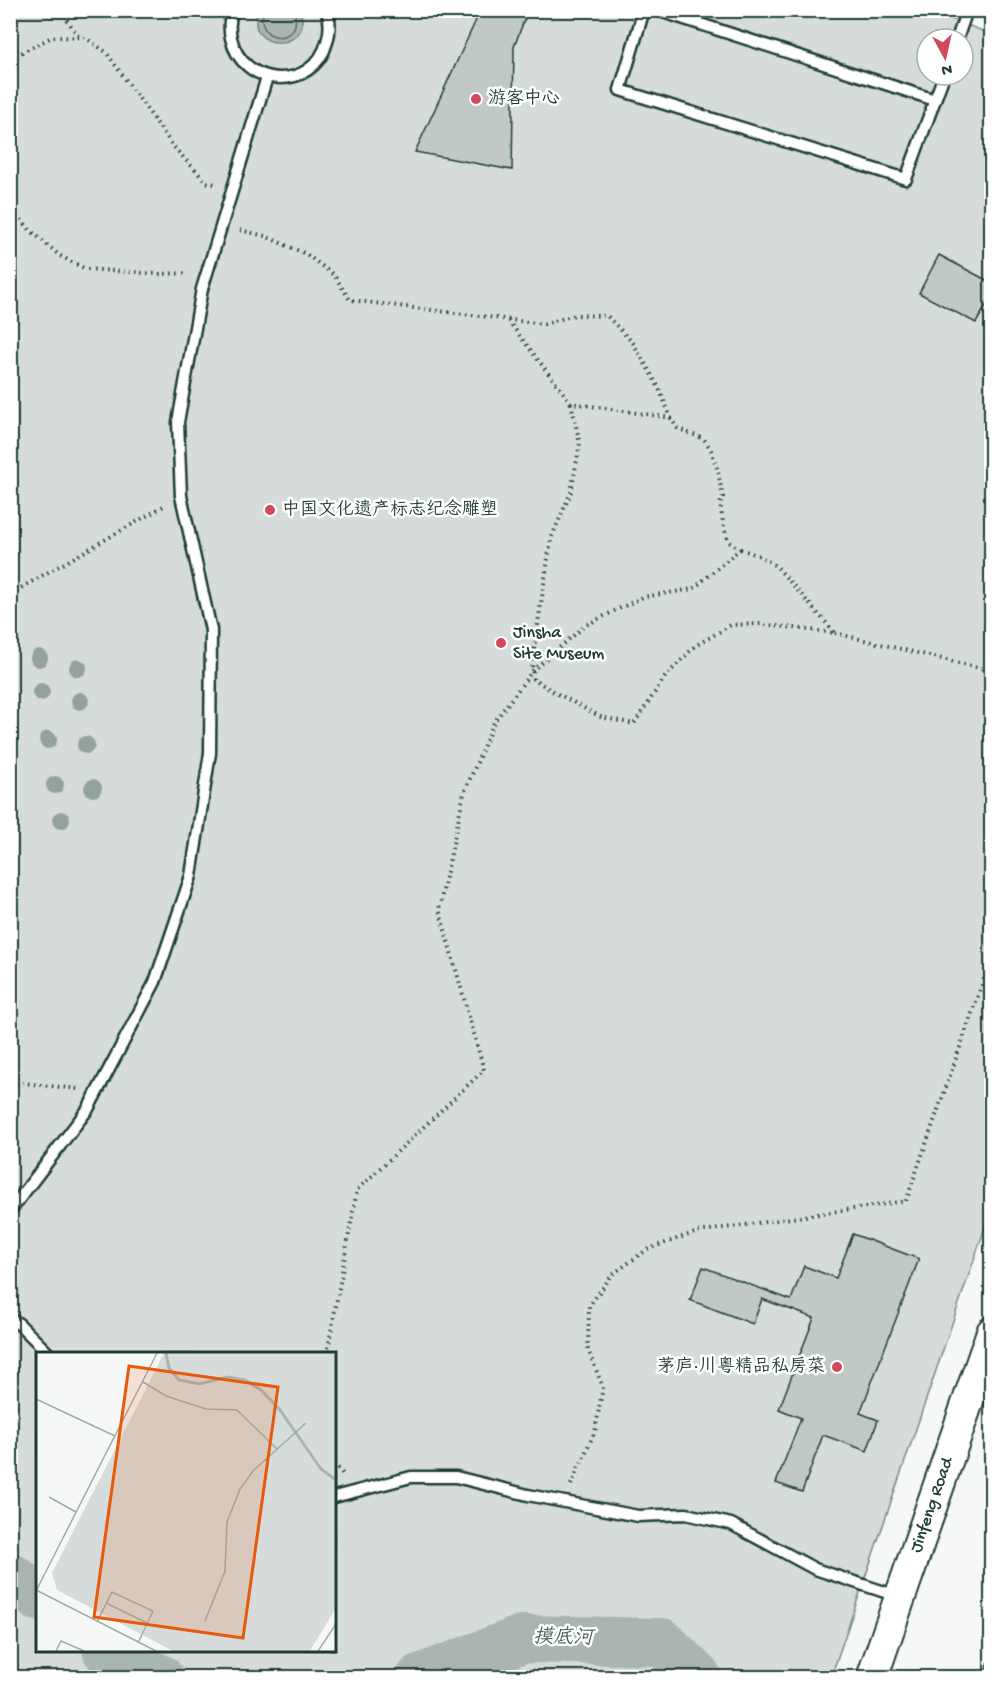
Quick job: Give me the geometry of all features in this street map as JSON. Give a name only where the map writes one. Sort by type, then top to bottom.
[{"type":"street","name":"Jinfeng Road","points":[[872,1677],[992,1332]]},
{"type":"lane","points":[[233,10],[229,31],[232,47],[241,60],[253,71],[267,77],[285,78],[302,74],[316,63],[326,49],[330,32],[326,10]]},
{"type":"lane","points":[[644,10],[620,90],[894,176],[906,179],[940,87]]},
{"type":"lane","points":[[657,10],[935,100]]},
{"type":"lane","points":[[961,27],[967,10]]},
{"type":"lane","points":[[10,1211],[88,1109],[155,982],[190,876],[210,753],[211,630],[181,496],[178,422],[202,289],[267,77]]},
{"type":"lane","points":[[10,1318],[48,1352]]},
{"type":"lane","points":[[336,1496],[411,1477],[456,1477],[528,1495],[638,1516],[686,1514],[731,1524],[815,1569],[900,1597]]},
{"type":"path","points":[[60,10],[79,38]]},
{"type":"path","points":[[10,64],[17,55],[52,37],[86,38],[106,52],[173,146],[206,182],[233,188]]},
{"type":"path","points":[[10,52],[17,55]]},
{"type":"path","points":[[10,206],[30,230],[60,256],[86,269],[159,274],[207,273]]},
{"type":"path","points":[[221,226],[265,236],[306,254],[334,275],[350,300],[544,324],[575,315],[607,316],[633,343],[658,386],[677,428],[704,439],[711,450],[723,497],[720,504],[729,542],[740,549],[760,556],[777,567],[835,633]]},
{"type":"path","points":[[507,319],[571,403],[580,444],[571,492],[551,539],[532,662],[533,679],[601,717],[634,724],[665,677],[695,646],[731,625],[761,624],[835,633],[992,670]]},
{"type":"path","points":[[571,403],[671,418]]},
{"type":"path","points":[[10,592],[181,496]]},
{"type":"path","points":[[327,1352],[357,1190],[484,1070],[439,909],[464,793],[494,722],[533,670],[586,625],[643,597],[693,589],[740,549]]},
{"type":"path","points":[[563,1502],[595,1431],[603,1387],[588,1350],[589,1306],[607,1282],[648,1249],[696,1232],[906,1201],[992,956]]},
{"type":"path","points":[[10,1084],[23,1083],[97,1091]]},
{"type":"shaded area","name":"Jinsha Site Museum","points":[[927,10],[972,27],[915,27],[915,87],[975,87],[975,28],[991,34],[991,1210],[831,1677],[11,1677],[11,11]]},
{"type":"water","points":[[258,11],[300,11],[302,24],[298,34],[289,40],[279,42],[269,40],[260,34],[256,25]]},
{"type":"building","name":"游客中心","points":[[476,10],[528,10],[514,47],[512,170],[415,152],[477,18]]},
{"type":"building","points":[[939,255],[992,283],[992,296],[976,323],[919,293]]},
{"type":"building","points":[[10,878],[16,941],[10,944]]},
{"type":"building","name":"茅庐·川粤精品私房菜","points":[[853,1234],[919,1259],[860,1413],[878,1420],[867,1451],[823,1435],[802,1492],[776,1483],[801,1418],[779,1409],[814,1318],[762,1299],[753,1324],[690,1300],[703,1267],[791,1300],[804,1266],[836,1278]]},
{"type":"building","points":[[992,1652],[992,1678],[983,1678]]},
{"type":"waterway","name":"摸底河","points":[[10,1576],[36,1596]]},
{"type":"waterway","name":"摸底河","points":[[420,1678],[522,1639],[662,1642],[698,1678]]},
{"type":"waterway","name":"摸底河","points":[[108,1652],[160,1678]]},
{"type":"place","name":"游客中心","points":[[476,99]]},
{"type":"place","name":"中国文化遗产标志纪念雕塑","points":[[270,510]]},
{"type":"place","name":"Jinsha Site Museum","points":[[501,643]]},
{"type":"place","name":"茅庐·川粤精品私房菜","points":[[837,1367]]}]
